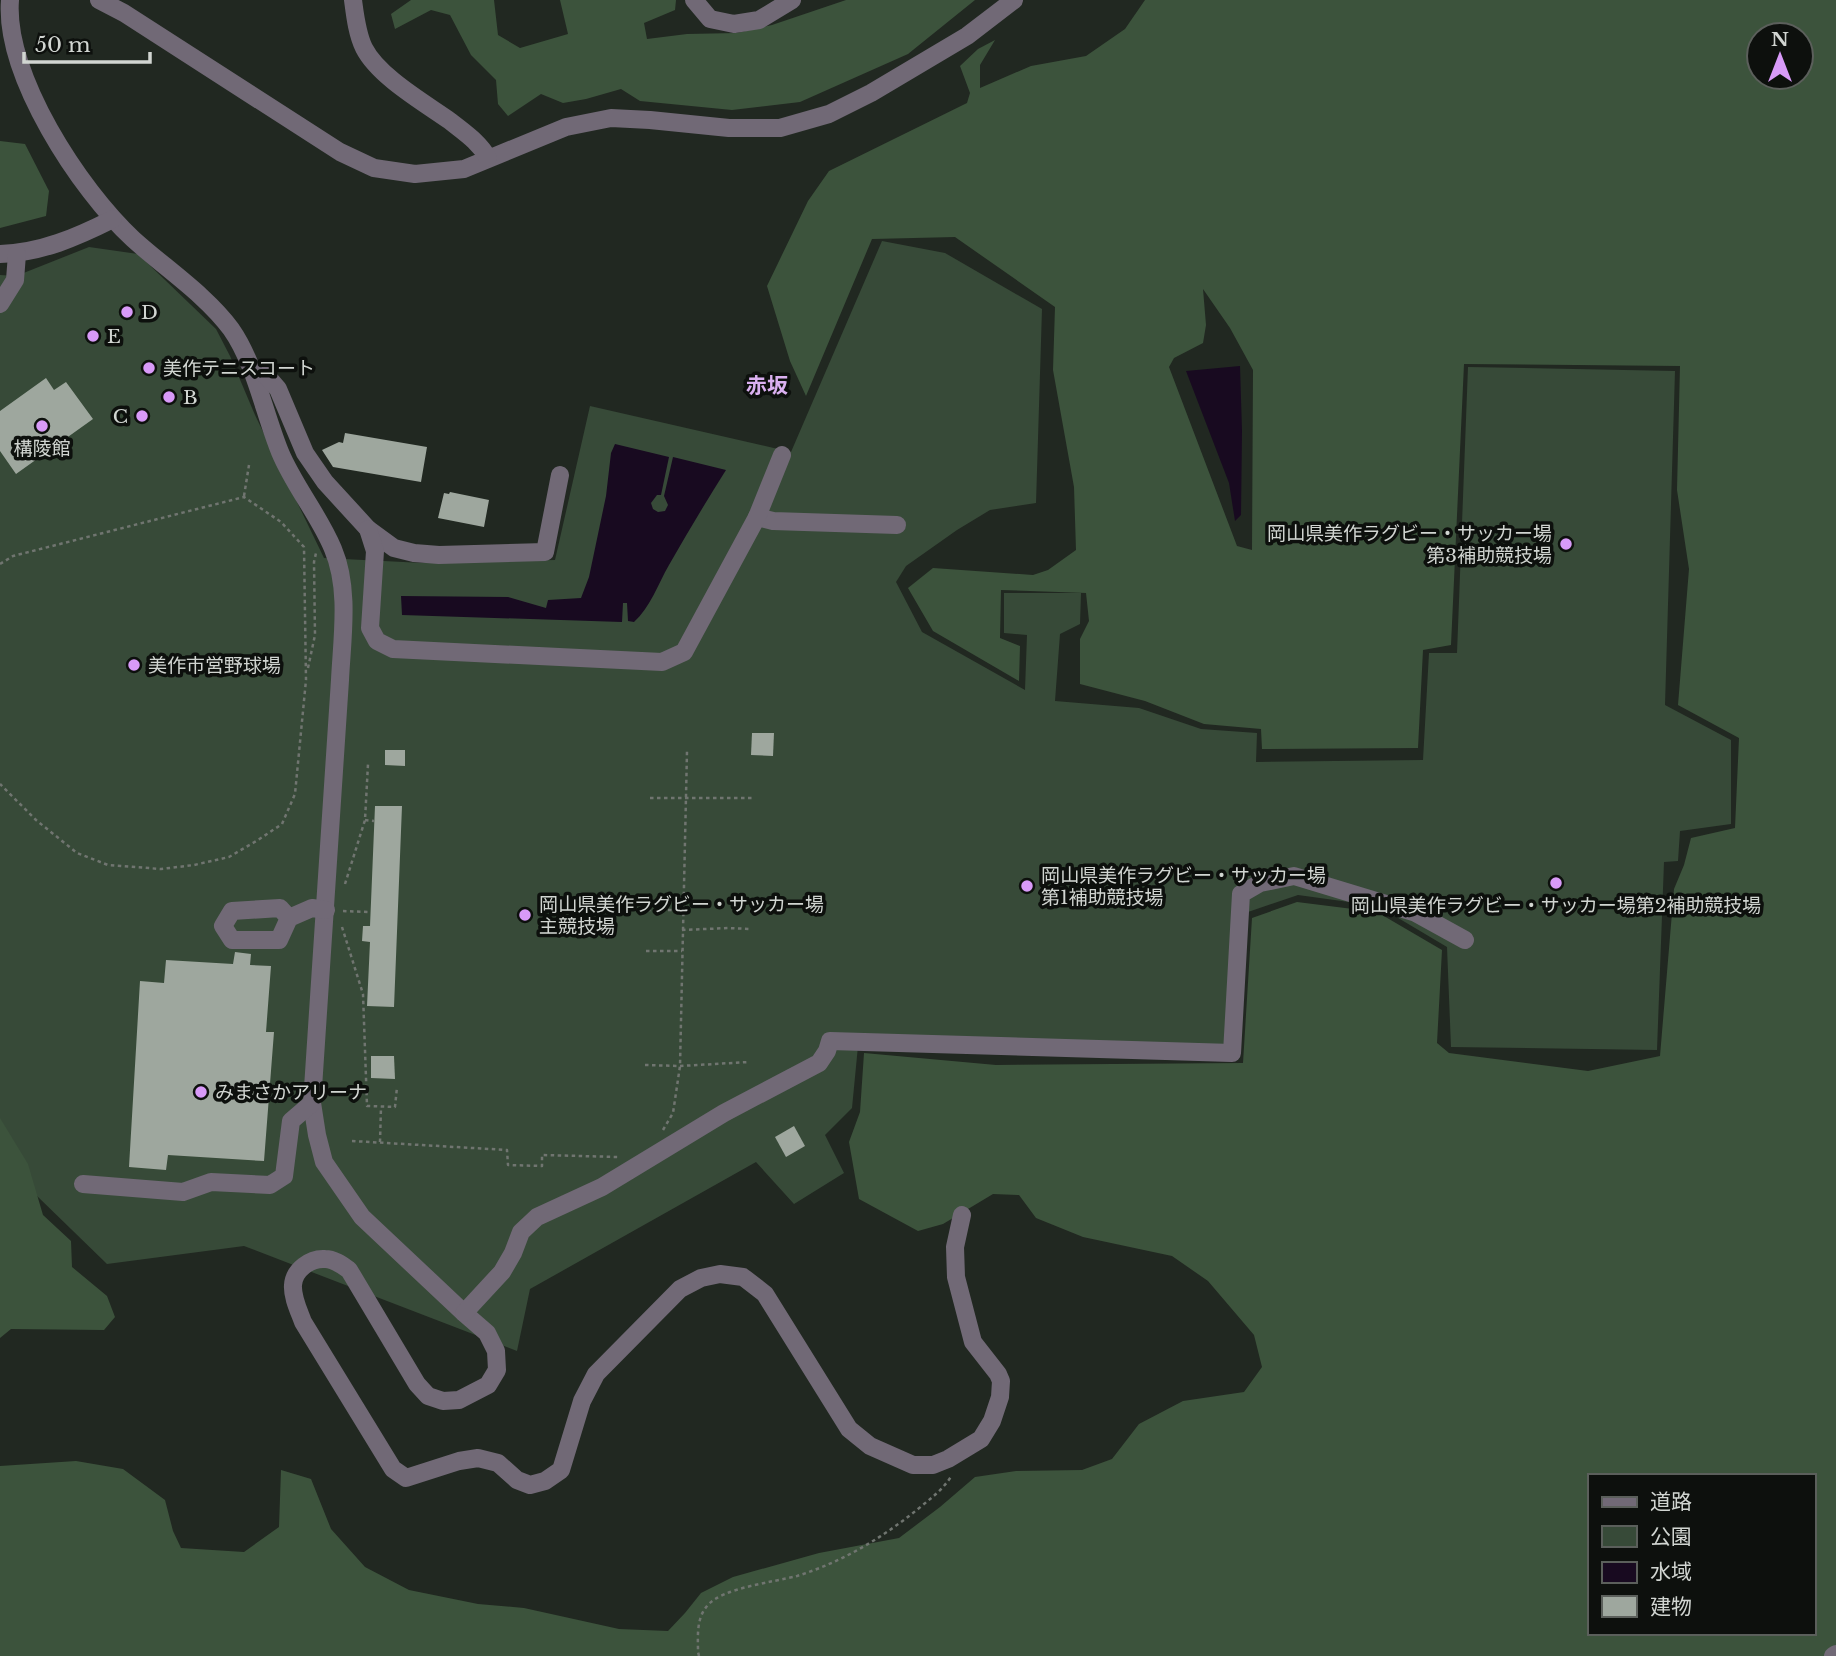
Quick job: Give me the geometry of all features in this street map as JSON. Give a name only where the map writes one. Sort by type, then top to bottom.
[{"type":"street","points":[[10,0],[9,12],[16,48],[26,80],[58,144],[89,190],[113,219],[204,300],[230,328],[251,369],[281,455],[334,551],[342,582],[343,621],[331,910],[312,1102],[317,1135],[324,1162],[362,1217],[486,1333],[495,1350],[497,1370],[488,1385],[459,1399],[443,1401],[428,1396],[416,1384],[349,1270],[325,1258],[311,1261],[298,1270],[293,1285],[303,1322],[393,1469],[406,1478],[459,1461],[478,1458],[498,1463],[517,1480],[530,1485],[545,1481],[561,1470],[582,1401],[596,1374],[680,1289],[701,1278],[720,1274],[743,1277],[765,1294],[849,1429],[870,1446],[913,1465],[933,1465],[948,1459],[981,1439],[992,1420],[1000,1397],[1001,1381],[973,1342],[956,1277],[956,1247],[962,1215]]},
{"type":"street","points":[[99,0],[124,13],[340,152],[374,168],[415,174],[464,169],[566,127],[611,118],[729,128],[780,128],[829,114],[871,93],[967,36],[1013,0]]},
{"type":"street","points":[[353,0],[362,45],[370,58],[387,76],[481,146],[488,159]]},
{"type":"street","points":[[694,0],[710,19],[734,24],[759,20],[792,0]]},
{"type":"street","points":[[0,304],[15,280],[9,254],[53,246],[113,219]]},
{"type":"street","points":[[251,369],[265,374],[278,389],[305,453],[325,482],[368,529],[394,548],[439,555],[545,552],[560,475]]},
{"type":"street","points":[[368,529],[375,551],[370,628],[377,641],[393,649],[662,662],[684,652],[757,517],[782,455]]},
{"type":"street","points":[[757,517],[774,521],[897,525]]},
{"type":"street","points":[[464,1313],[502,1272],[521,1232],[537,1217],[602,1186],[723,1113],[819,1063],[830,1041],[1232,1053],[1241,894],[1260,883],[1294,876],[1416,913],[1465,940]]},
{"type":"street","points":[[289,918],[312,908],[331,910]]},
{"type":"street","points":[[83,1184],[183,1192],[211,1182],[270,1185],[284,1177],[291,1121],[312,1102]]},
{"type":"path","points":[[244,497],[249,465]]},
{"type":"path","points":[[0,564],[13,556],[244,497],[281,522],[304,547],[306,675],[295,794],[282,824],[229,856],[194,866],[161,869],[108,865],[78,853],[36,820],[0,784]]},
{"type":"path","points":[[306,675],[315,635],[314,562],[317,550],[321,562]]},
{"type":"path","points":[[660,1136],[673,1113],[680,1066],[687,751]]},
{"type":"path","points":[[345,885],[365,820],[368,764]]},
{"type":"path","points":[[650,798],[753,798]]},
{"type":"path","points":[[365,820],[374,821]]},
{"type":"path","points":[[370,912],[331,910],[365,994],[367,1107],[395,1107],[397,1087]]},
{"type":"path","points":[[647,910],[682,910]]},
{"type":"path","points":[[682,930],[751,929]]},
{"type":"path","points":[[646,951],[682,951]]},
{"type":"path","points":[[645,1065],[749,1062]]},
{"type":"path","points":[[380,1143],[381,1107]]},
{"type":"path","points":[[352,1142],[507,1150],[508,1165],[542,1166],[542,1155],[623,1157]]},
{"type":"path","points":[[699,1656],[698,1624],[707,1605],[728,1593],[799,1575],[854,1553],[902,1522],[937,1493]]},
{"type":"green space","points":[[411,0],[494,0],[498,35],[520,48],[568,34],[560,0],[676,0],[675,10],[644,23],[647,39],[687,34],[737,33],[772,25],[846,0],[975,0],[908,54],[800,102],[732,110],[640,101],[621,89],[563,103],[541,94],[508,116],[498,104],[496,80],[471,55],[450,15],[431,10],[395,29],[391,14]]},
{"type":"green space","points":[[1145,0],[1836,0],[1836,1656],[0,1656],[0,1466],[76,1461],[123,1469],[165,1500],[173,1531],[181,1548],[244,1552],[279,1527],[281,1470],[311,1479],[331,1529],[365,1567],[409,1590],[478,1604],[524,1608],[619,1629],[668,1631],[701,1593],[733,1577],[819,1553],[899,1538],[975,1477],[1016,1471],[1082,1470],[1112,1459],[1139,1424],[1183,1401],[1244,1392],[1262,1367],[1254,1335],[1208,1281],[1172,1256],[1083,1237],[1036,1218],[1019,1195],[993,1194],[943,1224],[918,1231],[859,1199],[849,1142],[860,1112],[864,1053],[996,1065],[1243,1063],[1252,918],[1297,902],[1377,912],[1442,950],[1437,1043],[1449,1053],[1588,1071],[1660,1056],[1674,889],[1691,838],[1735,828],[1739,738],[1678,705],[1689,569],[1677,490],[1680,366],[1464,364],[1451,645],[1423,650],[1418,748],[1262,749],[1261,729],[1204,724],[1145,701],[1080,684],[1080,639],[1089,621],[1086,593],[1001,590],[1000,638],[1020,646],[1019,681],[933,631],[908,588],[933,568],[1033,575],[1048,570],[1076,550],[1074,487],[1053,370],[1055,307],[955,237],[872,239],[806,396],[790,361],[767,286],[808,201],[829,171],[967,103],[970,93],[960,66],[978,49],[995,40],[980,65],[980,88],[1031,66],[1086,56],[1125,29]],"holes":[[[1203,289],[1230,328],[1253,370],[1252,550],[1237,546],[1169,367],[1174,358],[1203,343],[1206,325]]]},
{"type":"green space","points":[[0,141],[25,144],[49,191],[46,216],[0,228]]},
{"type":"green space","points":[[882,241],[945,253],[1042,309],[1036,503],[990,510],[906,566],[896,582],[922,632],[1025,690],[1027,635],[1004,633],[1004,593],[1081,593],[1080,624],[1060,634],[1055,701],[1139,708],[1201,729],[1257,733],[1256,762],[1423,760],[1429,653],[1457,653],[1468,367],[1675,371],[1665,705],[1731,740],[1731,824],[1680,831],[1678,861],[1664,862],[1657,1050],[1451,1047],[1447,947],[1378,906],[1298,895],[1248,912],[1238,1058],[858,1046],[852,1108],[825,1135],[844,1173],[794,1204],[756,1162],[530,1289],[517,1351],[244,1246],[107,1264],[0,1160],[0,275],[16,276],[89,247],[138,254],[216,329],[324,558],[423,563],[555,560],[590,406],[791,452]]},
{"type":"green space","points":[[0,1118],[28,1164],[43,1215],[71,1241],[72,1267],[107,1296],[115,1317],[104,1330],[11,1329],[0,1338]]},
{"type":"water","points":[[1240,366],[1241,515],[1235,521],[1229,483],[1186,371]]},
{"type":"water","points":[[615,444],[669,457],[661,495],[657,495],[651,503],[653,509],[658,512],[665,511],[668,505],[664,496],[673,457],[726,470],[649,603],[634,622],[628,621],[627,603],[623,603],[622,622],[402,615],[401,596],[508,597],[546,608],[548,600],[581,598],[589,577],[606,496],[611,453]]},
{"type":"building","name":"構陵館","points":[[46,378],[54,390],[66,382],[93,419],[16,474],[0,451],[0,411]]},
{"type":"building","points":[[345,433],[427,447],[421,482],[333,467],[322,450],[339,442],[343,443]]},
{"type":"building","points":[[444,493],[489,500],[484,527],[438,518]]},
{"type":"building","points":[[752,733],[774,733],[773,756],[751,755]]},
{"type":"building","points":[[385,750],[405,750],[405,766],[385,765]]},
{"type":"building","points":[[375,806],[402,806],[394,1007],[367,1006],[370,942],[362,941],[363,926],[370,926]]},
{"type":"building","name":"みまさかアリーナ","points":[[235,952],[251,954],[250,965],[271,966],[266,1032],[274,1032],[264,1161],[168,1155],[166,1170],[129,1167],[140,981],[164,983],[166,960],[233,964]]},
{"type":"building","points":[[371,1056],[394,1056],[395,1079],[371,1078]]},
{"type":"building","points":[[794,1126],[805,1146],[786,1157],[775,1137]]},
{"type":"place","name":"D","points":[[127,312]]},
{"type":"place","name":"E","points":[[93,336]]},
{"type":"place","name":"美作テニスコート","points":[[149,368]]},
{"type":"place","name":"B","points":[[169,397]]},
{"type":"place","name":"C","points":[[142,416]]},
{"type":"place","name":"構陵館","points":[[42,426]]},
{"type":"place","name":"岡山県美作ラグビー・サッカー場 第3補助競技場","points":[[1566,544]]},
{"type":"place","name":"美作市営野球場","points":[[134,665]]},
{"type":"place","name":"岡山県美作ラグビー・サッカー場第2補助競技場","points":[[1556,883]]},
{"type":"place","name":"岡山県美作ラグビー・サッカー場 第1補助競技場","points":[[1027,886]]},
{"type":"place","name":"岡山県美作ラグビー・サッカー場 主競技場","points":[[525,915]]},
{"type":"place","name":"みまさかアリーナ","points":[[201,1092]]},
{"type":"district","name":"赤坂","points":[[767,386]]}]
